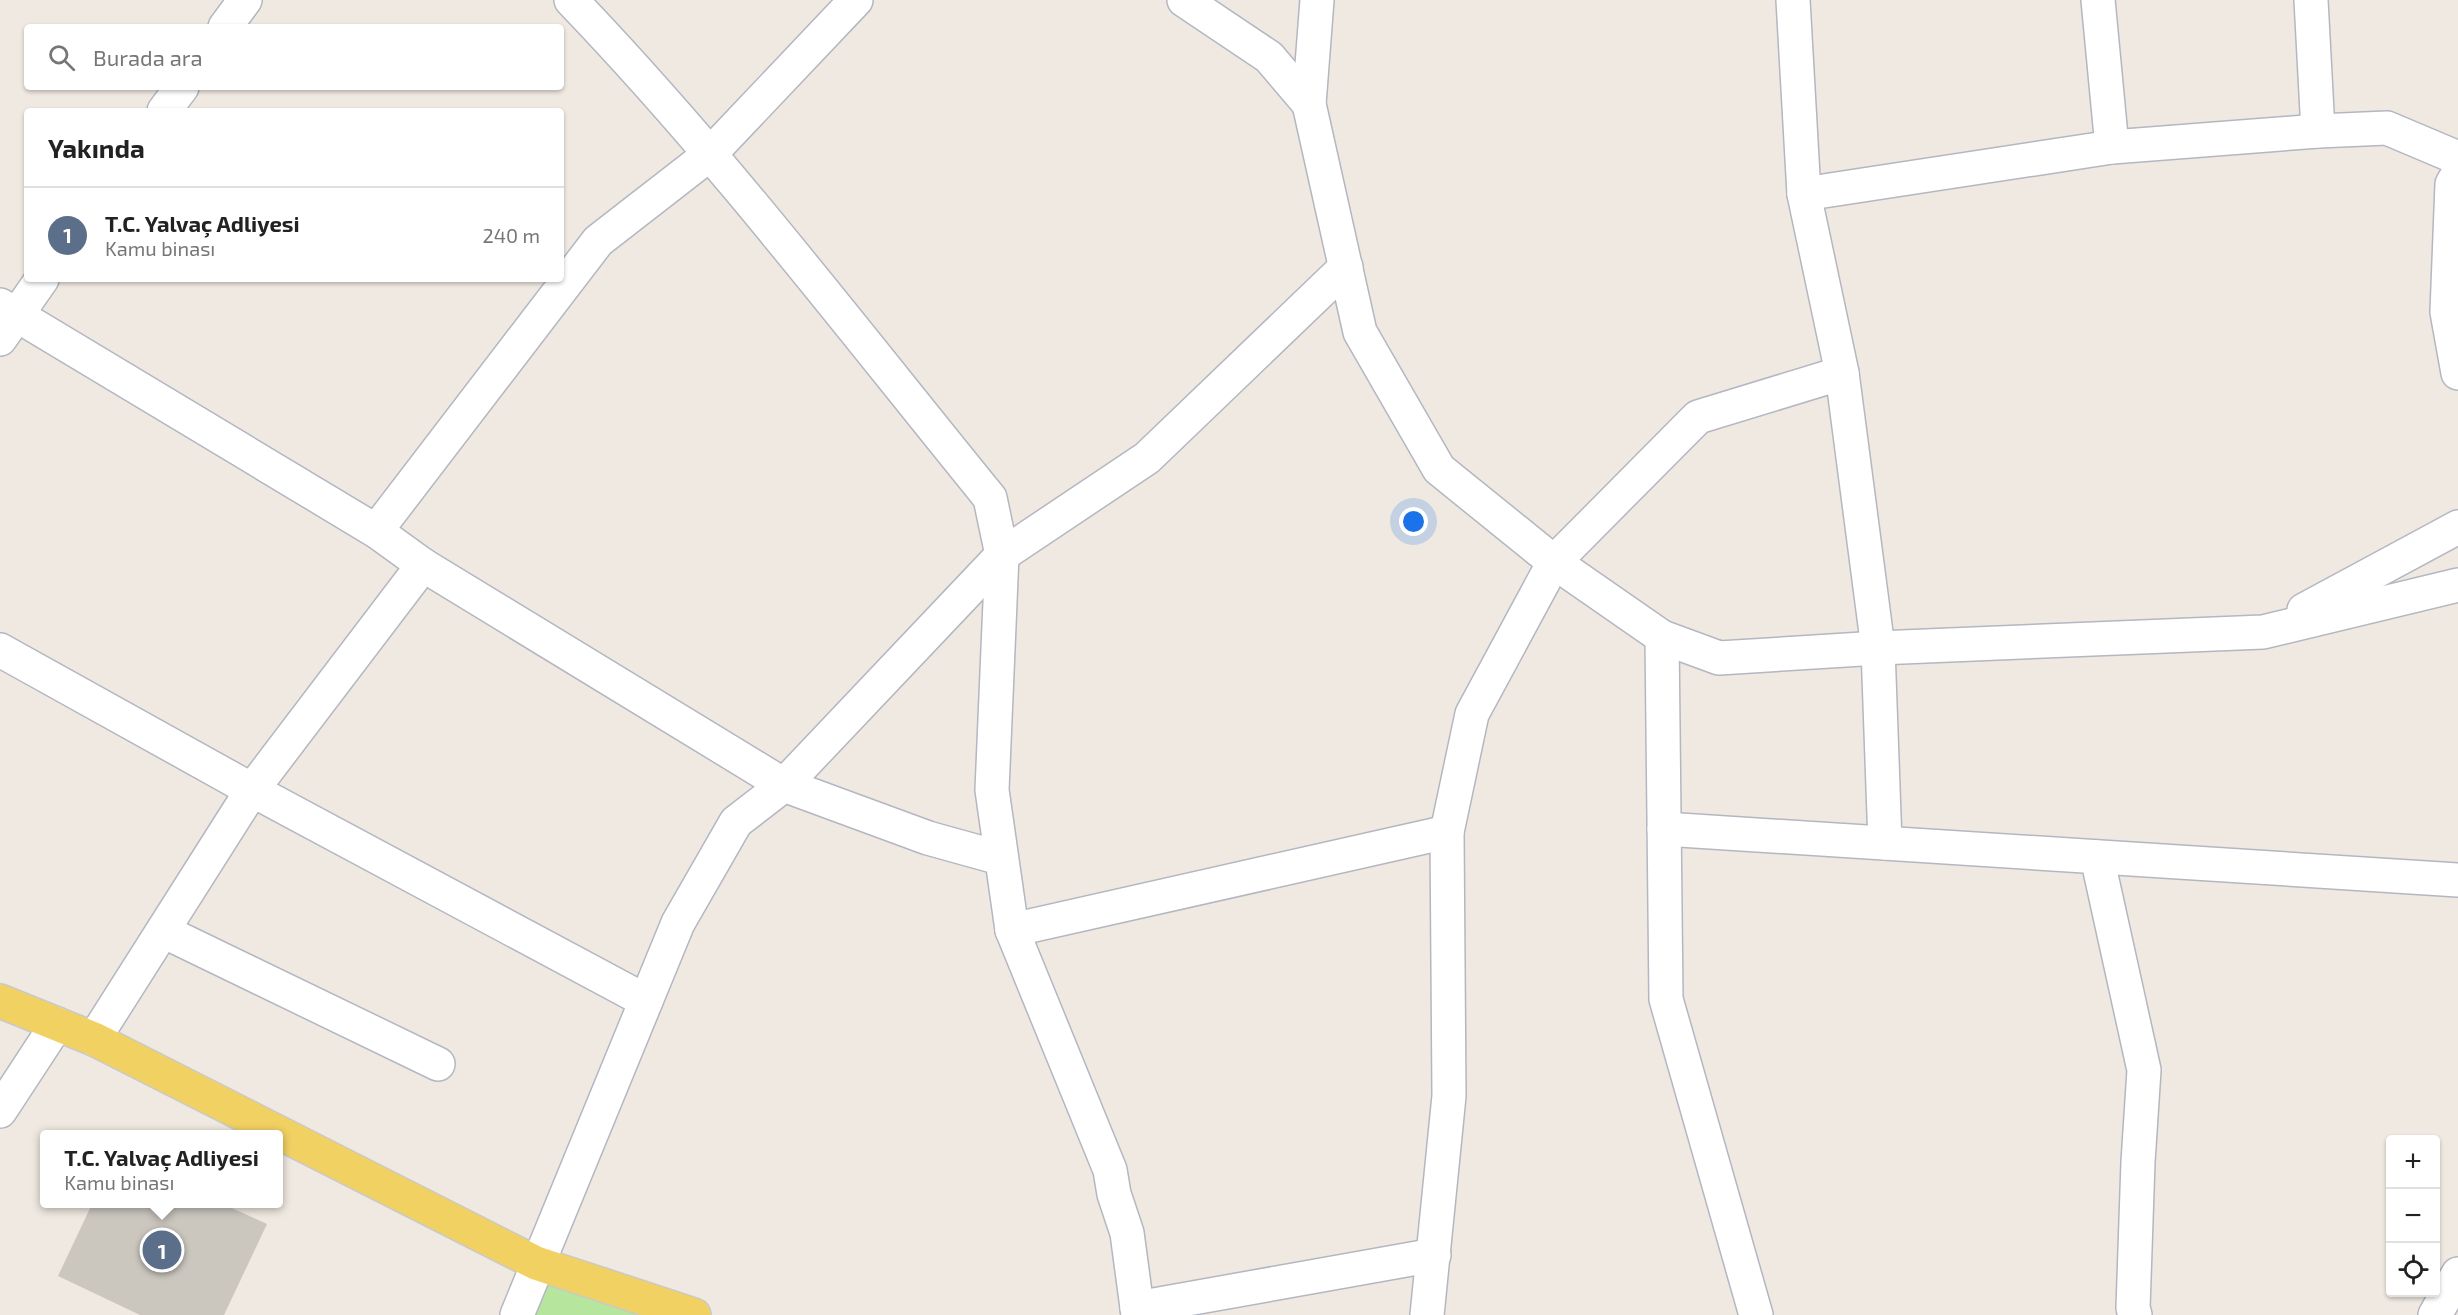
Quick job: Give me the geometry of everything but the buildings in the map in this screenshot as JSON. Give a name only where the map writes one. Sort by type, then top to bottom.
[{"type":"main road","points":[[0,1001],[94,1039],[274,1130]]},
{"type":"main road","points":[[283,1135],[536,1263],[694,1315]]},
{"type":"street","points":[[227,24],[245,0]]},
{"type":"street","points":[[571,0],[631,63],[710,154],[990,498],[1002,555],[992,790],[1012,930],[1110,1170],[1114,1194],[1127,1233],[1137,1312],[1434,1255]]},
{"type":"street","points":[[376,531],[598,241],[710,154],[856,0]]},
{"type":"street","points":[[1184,0],[1269,57],[1309,104]]},
{"type":"street","points":[[1317,0],[1309,104],[1359,332],[1439,469],[1554,562],[1662,637],[1719,658],[1878,648],[2263,632],[2458,585]]},
{"type":"street","points":[[1793,0],[1804,194],[1842,373],[1878,648],[1885,843]]},
{"type":"street","points":[[2098,0],[2112,147]]},
{"type":"street","points":[[2311,0],[2318,131]]},
{"type":"street","points":[[166,108],[180,90]]},
{"type":"street","points":[[1804,194],[2112,147],[2318,131],[2387,128],[2458,158]]},
{"type":"street","points":[[2458,174],[2452,184],[2453,321],[2458,373]]},
{"type":"street","points":[[517,1315],[536,1263],[678,923],[736,822],[784,785],[1002,555],[1147,458],[1346,267]]},
{"type":"street","points":[[39,282],[5,320],[376,531],[423,565],[784,785],[927,838],[1000,858]]},
{"type":"street","points":[[1427,1315],[1449,1096],[1447,832],[1472,714],[1554,562],[1698,417],[1842,373]]},
{"type":"street","points":[[2263,632],[2458,527]]},
{"type":"street","points":[[94,1039],[252,790],[423,565]]},
{"type":"street","points":[[1662,637],[1666,999],[1756,1315]]},
{"type":"street","points":[[0,650],[252,790],[646,1001]]},
{"type":"street","points":[[1664,828],[2458,880]]},
{"type":"street","points":[[1012,930],[1447,832]]},
{"type":"street","points":[[2097,857],[2144,1070],[2137,1185],[2133,1308],[2135,1315]]},
{"type":"street","points":[[163,931],[438,1064]]},
{"type":"street","points":[[0,1111],[57,1024]]},
{"type":"street","points":[[534,1315],[536,1263]]},
{"type":"street","points":[[2435,1315],[2458,1274]]},
{"type":"green space","points":[[536,1263],[694,1315],[534,1315]]},
{"type":"place","name":"T.C. Yalvaç Adliyesi","points":[[162,1250]]}]
